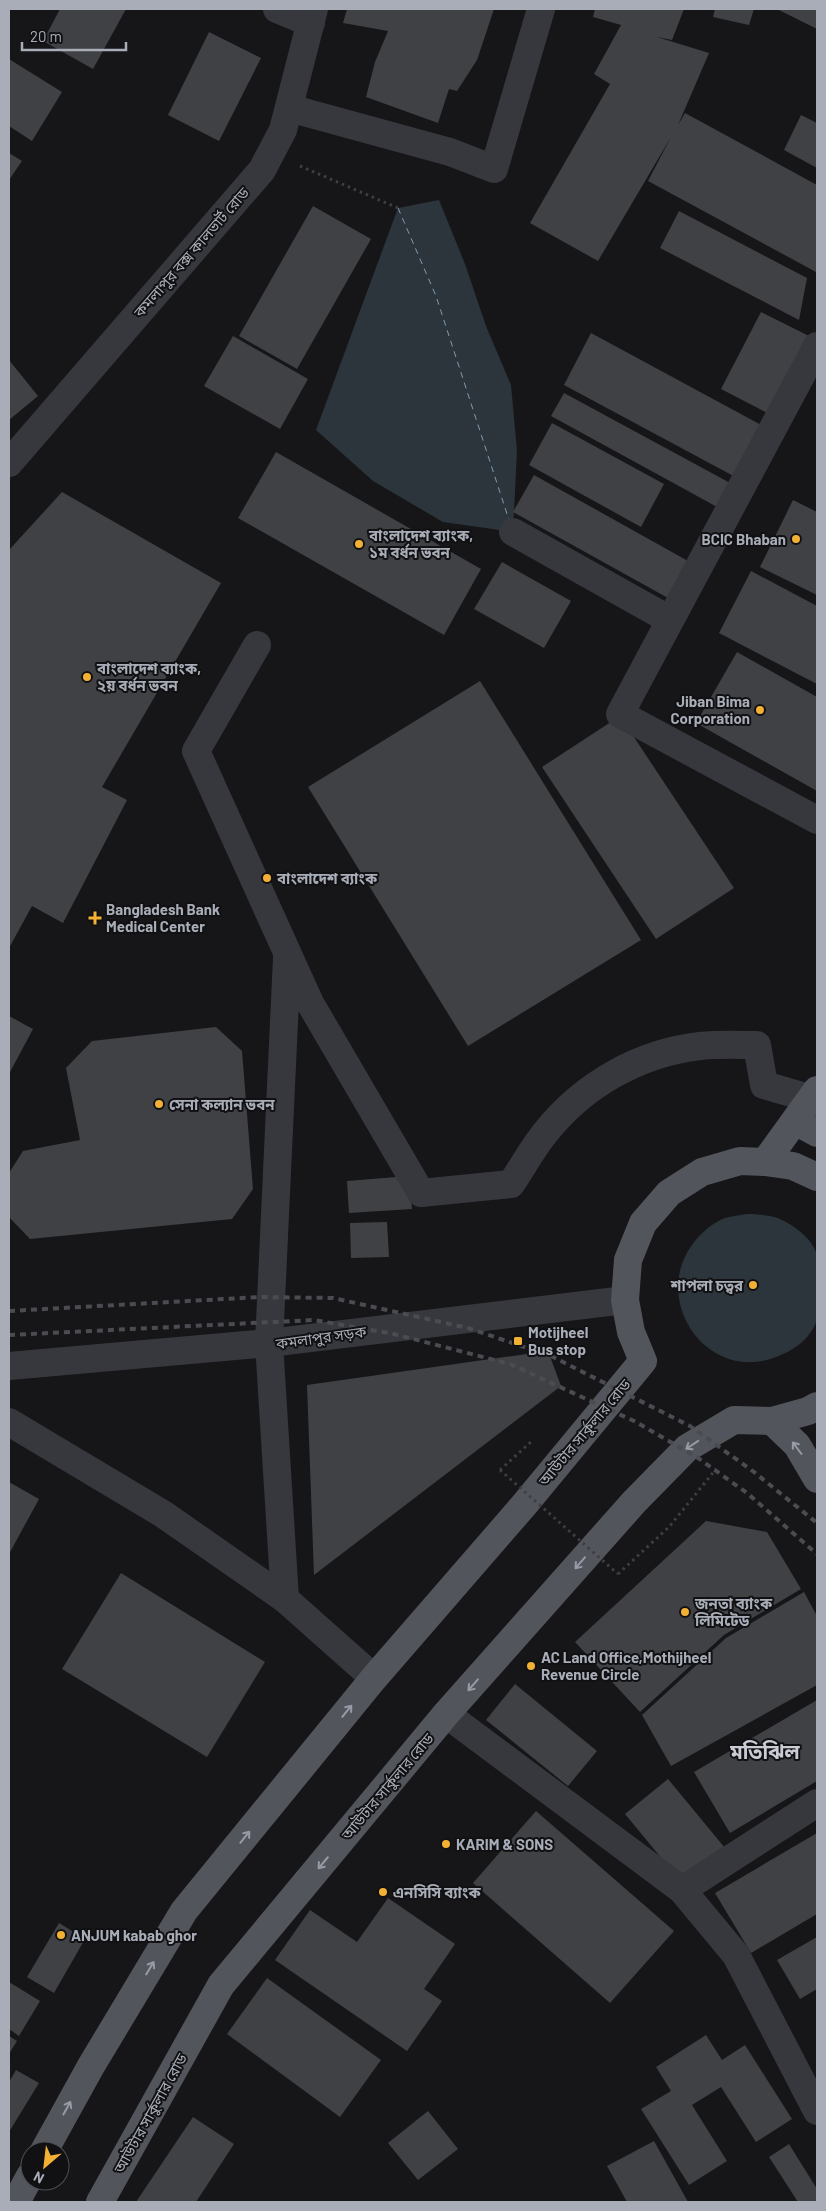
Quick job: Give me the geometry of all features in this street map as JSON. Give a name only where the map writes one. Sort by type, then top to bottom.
[{"type":"main road","points":[[765,1162],[806,1127],[815,1095]]},
{"type":"main road","points":[[626,1300],[628,1260],[643,1223],[669,1193],[702,1172],[740,1161],[793,1166],[817,1177]]},
{"type":"main road","name":"আউটার সার্কুলার রোড","points":[[50,2141],[91,2066],[184,1912],[374,1678],[530,1497],[643,1361],[631,1332],[626,1300]]},
{"type":"main road","points":[[772,1421],[808,1411],[817,1406]]},
{"type":"main road","name":"আউটার সার্কুলার রোড","points":[[100,2202],[221,1986],[446,1714],[634,1502],[687,1448],[734,1420],[772,1421]]},
{"type":"main road","points":[[772,1421],[797,1445],[817,1479]]},
{"type":"street","points":[[277,9],[313,16]]},
{"type":"street","points":[[289,108],[450,152],[494,168],[541,9]]},
{"type":"street","name":"কমলাপুর বক্স কালভার্ট রোড","points":[[9,463],[262,170],[283,130],[313,16]]},
{"type":"street","points":[[817,346],[811,374],[670,620],[620,714],[817,820]]},
{"type":"street","points":[[513,532],[670,620]]},
{"type":"street","points":[[257,645],[196,751],[310,1003],[421,1192],[511,1184],[544,1134],[565,1110],[589,1090],[623,1069],[659,1053],[701,1046],[758,1045],[764,1085],[815,1095]]},
{"type":"street","points":[[9,1366],[269,1342],[287,953]]},
{"type":"street","name":"কমলাপুর সড়ক","points":[[285,1599],[269,1342],[626,1300]]},
{"type":"street","points":[[9,1422],[163,1514],[285,1599],[374,1678]]},
{"type":"street","points":[[446,1714],[682,1890],[736,1955],[817,2111]]},
{"type":"street","points":[[682,1890],[817,1803]]},
{"type":"path","points":[[271,154],[398,208]]},
{"type":"path","points":[[537,1437],[500,1470],[618,1574],[669,1527],[719,1466]]},
{"type":"shaded area","points":[[439,200],[465,264],[486,326],[511,385],[517,451],[513,532],[443,522],[373,481],[316,430],[398,208]]},
{"type":"shaded area","name":"শাপলা চত্বর","points":[[748,1214],[777,1218],[799,1230],[815,1249],[818,1264],[818,1314],[811,1332],[803,1342],[788,1352],[776,1357],[751,1362],[728,1358],[708,1347],[692,1331],[682,1310],[678,1287],[682,1264],[695,1241],[713,1224],[725,1218]]},
{"type":"building","points":[[60,9],[126,9],[93,69],[43,41]]},
{"type":"building","points":[[347,9],[494,9],[477,60],[457,91],[449,89],[438,123],[366,97],[375,62],[388,31],[343,23]]},
{"type":"building","points":[[595,9],[684,9],[672,40],[657,37],[709,53],[678,125],[685,113],[817,185],[816,272],[648,181],[671,137],[598,261],[530,223],[610,84],[594,74],[621,25],[593,17]]},
{"type":"building","points":[[715,9],[754,9],[749,25],[713,17]]},
{"type":"building","points":[[777,9],[817,9],[817,29]]},
{"type":"building","points":[[209,32],[261,58],[219,141],[168,115]]},
{"type":"building","points":[[9,59],[62,92],[32,141],[9,126]]},
{"type":"building","points":[[801,115],[817,123],[817,168],[784,150]]},
{"type":"building","points":[[9,153],[22,161],[9,180]]},
{"type":"building","points":[[313,206],[371,239],[297,369],[239,336]]},
{"type":"building","points":[[679,211],[807,278],[799,320],[660,248]]},
{"type":"building","points":[[761,312],[817,340],[777,418],[721,389]]},
{"type":"building","points":[[591,333],[767,428],[739,479],[564,385]]},
{"type":"building","points":[[233,336],[308,379],[280,429],[204,386]]},
{"type":"building","points":[[9,360],[38,396],[9,420]]},
{"type":"building","points":[[564,393],[732,484],[719,508],[551,416]]},
{"type":"building","points":[[552,423],[664,484],[641,527],[529,465]]},
{"type":"building","name":"বাংলাদেশ ব্যাংক, ১ম বর্ধন ভবন","points":[[276,452],[481,569],[444,635],[238,518]]},
{"type":"building","points":[[534,475],[688,561],[668,598],[513,512]]},
{"type":"building","name":"বাংলাদেশ ব্যাংক, ২য় বর্ধন ভবন","points":[[62,492],[221,583],[102,787],[127,800],[63,923],[32,906],[9,948],[9,550]]},
{"type":"building","name":"BCIC Bhaban","points":[[793,500],[817,512],[817,595],[760,567]]},
{"type":"building","points":[[502,562],[571,601],[544,648],[474,609]]},
{"type":"building","points":[[751,571],[817,606],[817,684],[719,633]]},
{"type":"building","name":"Jiban Bima Corporation","points":[[737,652],[817,697],[817,791],[696,723]]},
{"type":"building","points":[[480,681],[641,940],[468,1046],[308,787]]},
{"type":"building","points":[[620,716],[734,888],[656,939],[542,767]]},
{"type":"building","points":[[9,1016],[33,1029],[9,1074]]},
{"type":"building","name":"সেনা কল্যান ভবন","points":[[216,1027],[242,1051],[253,1189],[232,1219],[30,1239],[9,1217],[9,1173],[23,1151],[80,1140],[66,1068],[92,1041]]},
{"type":"building","points":[[409,1176],[412,1209],[349,1213],[347,1181]]},
{"type":"building","points":[[387,1222],[389,1257],[351,1258],[350,1223]]},
{"type":"building","points":[[548,1351],[561,1386],[314,1575],[307,1385]]},
{"type":"building","points":[[9,1482],[39,1499],[9,1554]]},
{"type":"building","name":"জনতা ব্যাংক লিমিটেড","points":[[706,1521],[767,1532],[801,1589],[724,1635],[640,1712],[575,1642]]},
{"type":"building","points":[[121,1573],[265,1662],[207,1757],[62,1669]]},
{"type":"building","points":[[804,1592],[817,1616],[817,1685],[671,1766],[642,1715],[726,1638]]},
{"type":"building","points":[[515,1684],[597,1751],[568,1786],[486,1720]]},
{"type":"building","points":[[817,1700],[817,1781],[730,1833],[694,1772]]},
{"type":"building","points":[[668,1779],[725,1848],[682,1883],[625,1814]]},
{"type":"building","points":[[536,1811],[674,1931],[610,2003],[473,1883]]},
{"type":"building","points":[[817,1833],[817,1914],[751,1953],[715,1893]]},
{"type":"building","points":[[388,1898],[455,1944],[424,1989],[442,2001],[407,2051],[275,1960],[310,1910],[357,1942]]},
{"type":"building","points":[[59,1923],[85,1939],[54,1993],[27,1977]]},
{"type":"building","points":[[817,1937],[817,1989],[800,1999],[777,1960]]},
{"type":"building","points":[[267,1978],[381,2060],[340,2117],[227,2034]]},
{"type":"building","points":[[9,1982],[40,2001],[19,2036],[9,2029]]},
{"type":"building","points":[[706,2035],[722,2060],[745,2045],[792,2119],[756,2142],[721,2087],[692,2105],[727,2161],[689,2185],[641,2109],[671,2091],[656,2067]]},
{"type":"building","points":[[9,2036],[17,2041],[9,2054]]},
{"type":"building","points":[[16,2070],[39,2083],[9,2132],[9,2082]]},
{"type":"building","points":[[428,2111],[458,2149],[418,2180],[388,2143]]},
{"type":"building","points":[[193,2117],[234,2144],[196,2202],[136,2202]]},
{"type":"building","points":[[654,2141],[688,2202],[627,2202],[607,2166]]},
{"type":"building","points":[[789,2144],[817,2189],[817,2202],[798,2202],[769,2157]]},
{"type":"ferry route","points":[[398,208],[436,296],[509,520]]},
{"type":"railway","points":[[9,1311],[260,1297],[333,1298],[468,1328],[551,1356],[690,1426],[754,1472],[817,1523]]},
{"type":"railway","points":[[9,1335],[314,1320],[394,1334],[510,1364],[634,1421],[698,1458],[747,1493],[817,1554]]},
{"type":"place","name":"BCIC Bhaban","points":[[796,539]]},
{"type":"place","name":"বাংলাদেশ ব্যাংক, ১ম বর্ধন ভবন","points":[[359,544]]},
{"type":"place","name":"বাংলাদেশ ব্যাংক, ২য় বর্ধন ভবন","points":[[87,677]]},
{"type":"place","name":"Jiban Bima Corporation","points":[[760,710]]},
{"type":"place","name":"বাংলাদেশ ব্যাংক","points":[[267,878]]},
{"type":"place","name":"Bangladesh Bank Medical Center","points":[[95,918]]},
{"type":"place","name":"সেনা কল্যান ভবন","points":[[159,1104]]},
{"type":"place","name":"শাপলা চত্বর","points":[[753,1285]]},
{"type":"place","name":"Motijheel Bus stop","points":[[518,1341]]},
{"type":"place","name":"জনতা ব্যাংক লিমিটেড","points":[[685,1612]]},
{"type":"place","name":"AC Land Office,Mothijheel Revenue Circle","points":[[531,1666]]},
{"type":"place","name":"KARIM & SONS","points":[[446,1844]]},
{"type":"place","name":"এনসিসি ব্যাংক","points":[[383,1892]]},
{"type":"place","name":"ANJUM kabab ghor","points":[[61,1935]]},
{"type":"district","name":"মতিঝিল","points":[[765,1751]]}]
